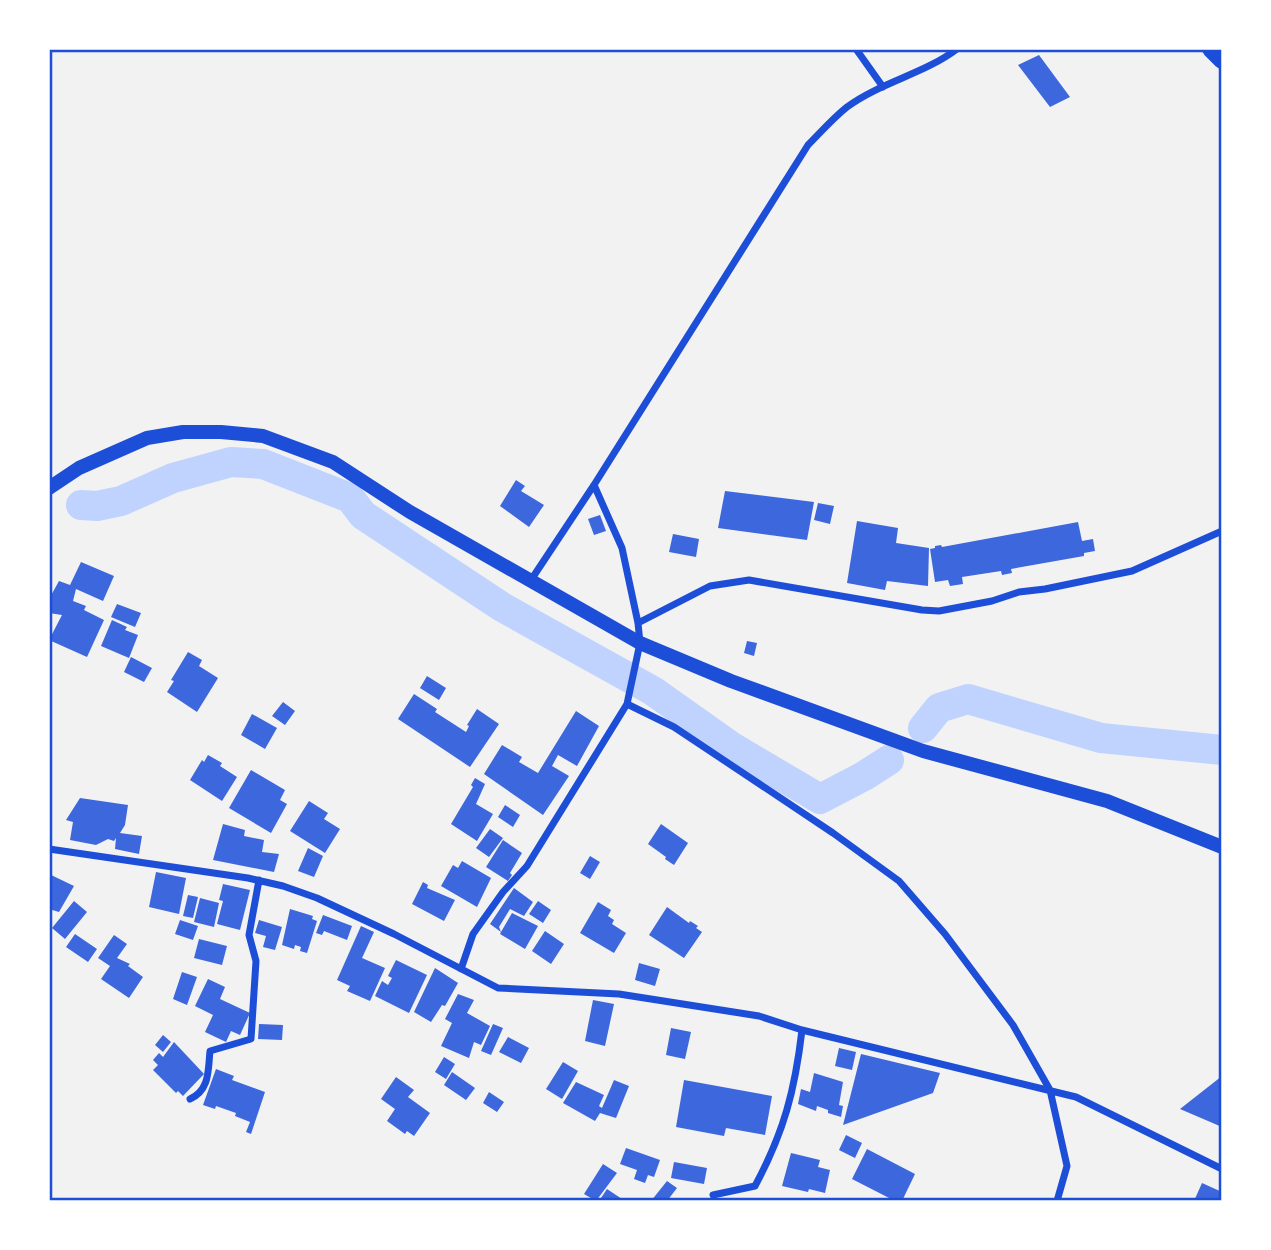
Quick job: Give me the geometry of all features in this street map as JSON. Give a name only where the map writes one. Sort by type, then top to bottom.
[{"type":"highway","points":[[1211,49],[1222,60]]},
{"type":"main road","points":[[49,488],[79,468],[147,438],[183,432],[263,436],[333,462],[410,512],[640,643],[731,681],[923,751],[1107,800],[1222,847]]},
{"type":"street","points":[[856,49],[883,87]]},
{"type":"street","points":[[531,580],[594,485],[808,145],[848,107],[883,87],[943,60],[957,49]]},
{"type":"street","points":[[461,969],[473,934],[503,892],[527,866],[626,704],[640,643],[638,623],[622,548],[594,485]]},
{"type":"street","points":[[638,623],[710,586],[749,580],[939,611],[992,601],[1019,592],[1132,571],[1222,531]]},
{"type":"street","points":[[626,704],[674,727],[899,880],[946,934],[1013,1025],[1050,1090],[1067,1166],[1057,1201]]},
{"type":"street","points":[[49,849],[259,880],[283,886],[317,898],[498,988],[619,994],[759,1016],[802,1030],[1076,1097],[1222,1168]]},
{"type":"street","points":[[190,1099],[200,1094],[207,1081],[210,1051],[251,1039],[256,961],[249,935],[259,880]]},
{"type":"street","points":[[713,1195],[755,1186],[774,1152],[787,1113],[802,1030]]},
{"type":"building","points":[[1039,55],[1070,97],[1050,107],[1018,65]]},
{"type":"building","points":[[516,480],[525,486],[521,491],[544,505],[529,527],[500,506]]},
{"type":"building","points":[[725,491],[814,502],[807,540],[718,528]]},
{"type":"building","points":[[818,503],[834,506],[830,524],[814,520]]},
{"type":"building","points":[[600,515],[606,531],[594,535],[588,519]]},
{"type":"building","points":[[857,521],[898,528],[896,543],[929,548],[928,586],[887,581],[885,590],[847,583]]},
{"type":"building","points":[[1078,522],[1082,541],[1093,539],[1095,551],[1084,553],[1084,556],[1011,569],[1012,573],[1002,575],[1001,571],[962,577],[963,584],[950,586],[948,580],[935,582],[930,549],[935,546],[942,547]]},
{"type":"building","points":[[673,534],[699,539],[696,557],[669,552]]},
{"type":"building","points":[[81,562],[114,576],[103,601],[76,589],[73,601],[86,606],[84,610],[104,620],[87,657],[49,640],[62,615],[49,613],[49,599],[59,581],[70,585]]},
{"type":"building","points":[[117,604],[141,613],[135,627],[111,617]]},
{"type":"building","points":[[112,620],[127,627],[125,630],[138,635],[129,658],[101,646]]},
{"type":"building","points":[[747,641],[757,643],[754,656],[744,653]]},
{"type":"building","points":[[188,652],[202,660],[199,666],[218,678],[197,712],[167,692]]},
{"type":"building","points":[[131,657],[152,668],[144,682],[124,672]]},
{"type":"building","points":[[427,676],[446,688],[439,700],[420,688]]},
{"type":"building","points":[[414,694],[437,709],[435,712],[466,732],[469,726],[467,725],[477,709],[499,724],[470,767],[398,719]]},
{"type":"building","points":[[283,702],[295,711],[285,725],[272,716]]},
{"type":"building","points":[[576,711],[599,726],[577,766],[558,755],[552,766],[569,776],[543,815],[484,774],[502,745],[522,757],[519,762],[538,773]]},
{"type":"building","points":[[252,714],[277,728],[265,749],[241,735]]},
{"type":"building","points":[[208,755],[237,777],[222,801],[190,780]]},
{"type":"building","points":[[251,770],[285,790],[280,800],[287,804],[271,833],[229,808]]},
{"type":"building","points":[[475,778],[485,784],[476,804],[493,814],[477,841],[451,824],[473,787],[471,785]]},
{"type":"building","points":[[80,798],[128,805],[125,825],[120,833],[142,836],[139,854],[115,849],[116,838],[114,841],[108,839],[96,845],[70,840],[73,822],[66,820]]},
{"type":"building","points":[[309,801],[328,813],[324,819],[340,829],[325,853],[290,831]]},
{"type":"building","points":[[505,805],[520,815],[513,827],[498,817]]},
{"type":"building","points":[[223,824],[245,830],[244,836],[264,840],[262,852],[279,854],[274,872],[213,860]]},
{"type":"building","points":[[661,824],[688,843],[674,865],[648,844]]},
{"type":"building","points":[[490,829],[503,838],[489,857],[476,848]]},
{"type":"building","points":[[503,840],[522,853],[508,881],[486,867]]},
{"type":"building","points":[[308,848],[323,856],[314,877],[298,871]]},
{"type":"building","points":[[590,856],[600,862],[590,879],[580,873]]},
{"type":"building","points":[[462,861],[491,878],[477,907],[441,886],[453,865],[458,868]]},
{"type":"building","points":[[156,872],[186,878],[179,914],[149,907]]},
{"type":"building","points":[[49,874],[74,886],[59,912],[49,909]]},
{"type":"building","points":[[423,882],[428,885],[427,888],[455,900],[444,921],[412,904]]},
{"type":"building","points":[[223,884],[250,890],[240,930],[217,924],[223,901],[219,900]]},
{"type":"building","points":[[514,888],[533,902],[524,916],[510,909],[499,927],[501,932],[490,924]]},
{"type":"building","points":[[188,895],[198,897],[193,918],[183,916]]},
{"type":"building","points":[[200,898],[219,903],[214,927],[194,922]]},
{"type":"building","points":[[74,901],[87,912],[65,939],[52,928]]},
{"type":"building","points":[[538,901],[551,910],[543,923],[529,914]]},
{"type":"building","points":[[598,902],[611,910],[608,916],[614,920],[612,924],[626,933],[614,953],[580,933]]},
{"type":"building","points":[[667,907],[689,923],[690,921],[698,926],[696,928],[702,932],[684,958],[649,935]]},
{"type":"building","points":[[290,909],[313,916],[312,919],[317,921],[307,953],[300,951],[301,947],[295,945],[294,949],[282,945]]},
{"type":"building","points":[[512,913],[538,926],[525,949],[500,934]]},
{"type":"building","points":[[323,915],[352,926],[347,940],[324,931],[322,935],[316,933]]},
{"type":"building","points":[[180,920],[198,926],[193,940],[175,934]]},
{"type":"building","points":[[259,920],[282,927],[275,950],[263,947],[266,936],[255,933]]},
{"type":"building","points":[[361,926],[374,932],[362,958],[385,968],[370,1001],[347,991],[350,986],[337,980]]},
{"type":"building","points":[[545,931],[564,944],[551,964],[532,951]]},
{"type":"building","points":[[75,934],[97,949],[88,962],[66,947]]},
{"type":"building","points":[[114,935],[127,944],[117,958],[130,964],[128,966],[143,977],[129,998],[101,979],[110,966],[98,958]]},
{"type":"building","points":[[199,939],[227,946],[222,965],[194,958]]},
{"type":"building","points":[[396,960],[427,975],[409,1013],[375,996],[382,981],[388,985],[392,978],[388,976]]},
{"type":"building","points":[[639,963],[660,969],[655,986],[635,980]]},
{"type":"building","points":[[435,968],[458,983],[445,1006],[442,1005],[431,1022],[414,1012]]},
{"type":"building","points":[[182,972],[197,977],[187,1005],[173,999]]},
{"type":"building","points":[[208,979],[225,987],[220,999],[250,1013],[240,1035],[231,1031],[226,1042],[205,1032],[213,1015],[195,1006]]},
{"type":"building","points":[[458,994],[474,1000],[467,1013],[490,1026],[481,1045],[474,1042],[469,1058],[441,1046],[452,1023],[445,1019]]},
{"type":"building","points":[[593,1000],[614,1004],[605,1046],[585,1041]]},
{"type":"building","points":[[259,1024],[283,1025],[282,1040],[258,1039]]},
{"type":"building","points":[[493,1024],[503,1028],[491,1055],[481,1051]]},
{"type":"building","points":[[671,1028],[691,1032],[685,1059],[666,1055]]},
{"type":"building","points":[[163,1035],[171,1042],[163,1052],[155,1045]]},
{"type":"building","points":[[508,1037],[529,1048],[521,1063],[499,1052]]},
{"type":"building","points":[[174,1042],[204,1074],[183,1096],[178,1091],[176,1093],[153,1070],[158,1065],[153,1060],[159,1053],[163,1057]]},
{"type":"building","points":[[839,1048],[856,1052],[852,1070],[835,1066]]},
{"type":"building","points":[[861,1054],[940,1073],[933,1093],[843,1125]]},
{"type":"building","points":[[444,1057],[455,1064],[446,1079],[435,1072]]},
{"type":"building","points":[[563,1062],[578,1071],[562,1099],[546,1089]]},
{"type":"building","points":[[216,1069],[234,1076],[232,1080],[265,1092],[251,1134],[246,1132],[250,1122],[235,1116],[236,1113],[203,1105]]},
{"type":"building","points":[[452,1072],[475,1088],[466,1100],[444,1085]]},
{"type":"building","points":[[814,1073],[843,1082],[839,1105],[843,1106],[841,1117],[817,1106],[816,1111],[798,1104],[801,1089],[810,1092]]},
{"type":"building","points":[[1222,1076],[1222,1127],[1180,1109]]},
{"type":"building","points":[[396,1077],[414,1090],[408,1097],[430,1113],[414,1136],[407,1131],[405,1134],[387,1121],[395,1109],[381,1099]]},
{"type":"building","points":[[614,1080],[629,1086],[616,1118],[600,1113],[595,1121],[563,1103],[576,1082],[604,1095],[599,1106],[602,1108]]},
{"type":"building","points":[[684,1080],[772,1096],[765,1135],[726,1128],[724,1136],[676,1127]]},
{"type":"building","points":[[489,1092],[504,1102],[497,1112],[483,1103]]},
{"type":"building","points":[[846,1135],[862,1143],[855,1158],[839,1150]]},
{"type":"building","points":[[626,1148],[660,1160],[654,1177],[648,1175],[645,1183],[634,1179],[637,1170],[620,1164]]},
{"type":"building","points":[[867,1149],[915,1174],[902,1201],[895,1201],[852,1179]]},
{"type":"building","points":[[791,1153],[820,1160],[818,1167],[830,1170],[825,1193],[782,1186]]},
{"type":"building","points":[[674,1162],[707,1168],[704,1184],[671,1178]]},
{"type":"building","points":[[603,1164],[617,1173],[596,1201],[584,1194]]},
{"type":"building","points":[[667,1181],[677,1188],[667,1201],[651,1201]]},
{"type":"building","points":[[1202,1183],[1222,1192],[1222,1201],[1194,1201]]},
{"type":"building","points":[[607,1189],[625,1201],[599,1201]]},
{"type":"waterway","points":[[81,505],[97,506],[121,501],[173,478],[231,462],[263,464],[350,498],[363,515],[502,607],[653,691],[732,747],[820,799],[889,760]]},
{"type":"waterway","points":[[923,728],[939,708],[968,699],[1101,738],[1222,750]]}]
